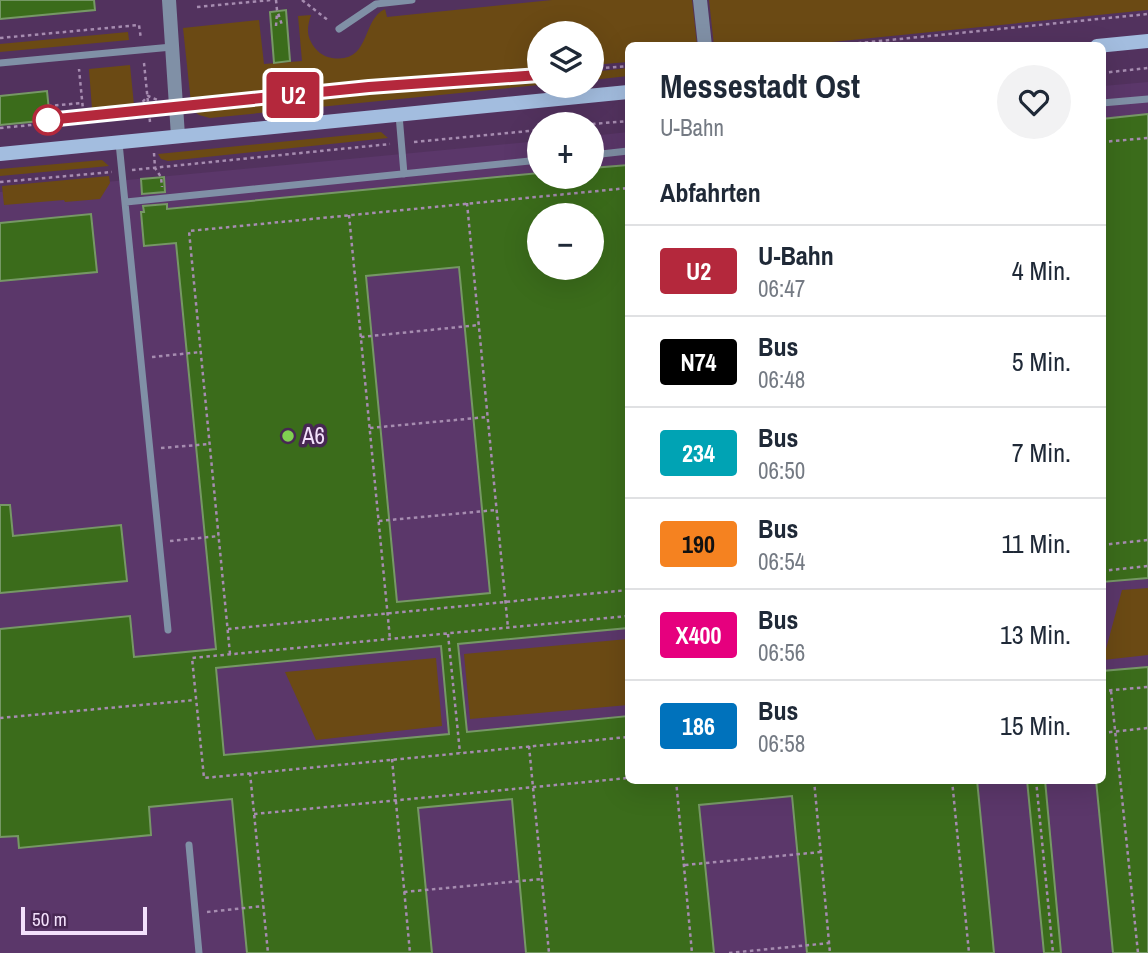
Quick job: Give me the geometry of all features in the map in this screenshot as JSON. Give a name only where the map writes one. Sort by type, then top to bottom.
[{"type":"main road","points":[[1106,45],[1148,41]]},
{"type":"main road","points":[[0,154],[625,92]]},
{"type":"street","points":[[169,0],[178,136]]},
{"type":"street","points":[[700,0],[705,42]]},
{"type":"lane","points":[[339,29],[376,4],[412,0]]},
{"type":"lane","points":[[0,63],[172,47]]},
{"type":"lane","points":[[1106,103],[1148,99]]},
{"type":"lane","points":[[399,114],[404,174]]},
{"type":"lane","points":[[119,142],[168,630]]},
{"type":"lane","points":[[604,154],[625,151]]},
{"type":"lane","points":[[126,202],[527,161]]},
{"type":"lane","points":[[189,845],[199,953]]},
{"type":"path","points":[[197,7],[274,0],[282,25]]},
{"type":"path","points":[[302,0],[339,29]]},
{"type":"path","points":[[276,26],[277,10]]},
{"type":"path","points":[[870,42],[1148,14]]},
{"type":"path","points":[[136,63],[144,64]]},
{"type":"path","points":[[604,68],[625,66]]},
{"type":"path","points":[[0,128],[84,120],[79,69],[82,67]]},
{"type":"path","points":[[1106,73],[1148,68]]},
{"type":"path","points":[[83,114],[136,110],[148,96],[158,101],[195,108],[527,76]]},
{"type":"path","points":[[48,106],[82,103]]},
{"type":"path","points":[[604,123],[625,121]]},
{"type":"path","points":[[0,182],[527,131]]},
{"type":"path","points":[[1106,142],[1148,138]]},
{"type":"path","points":[[155,168],[161,177],[161,185]]},
{"type":"path","points":[[230,654],[189,231],[625,188]]},
{"type":"path","points":[[467,204],[508,628]]},
{"type":"path","points":[[349,215],[390,639]]},
{"type":"path","points":[[361,337],[479,325]]},
{"type":"path","points":[[141,358],[201,352]]},
{"type":"path","points":[[370,428],[487,417]]},
{"type":"path","points":[[150,450],[210,444]]},
{"type":"path","points":[[379,521],[496,510]]},
{"type":"path","points":[[159,542],[219,536]]},
{"type":"path","points":[[1106,545],[1148,540]]},
{"type":"path","points":[[1106,571],[1148,566]]},
{"type":"path","points":[[228,629],[625,590]]},
{"type":"path","points":[[625,616],[192,658],[204,778],[625,737]]},
{"type":"path","points":[[448,633],[460,753]]},
{"type":"path","points":[[1106,691],[1148,687]]},
{"type":"path","points":[[1111,691],[1138,953]]},
{"type":"path","points":[[0,718],[196,700]]},
{"type":"path","points":[[1106,732],[1148,728]]},
{"type":"path","points":[[529,746],[549,953]]},
{"type":"path","points":[[392,760],[410,953]]},
{"type":"path","points":[[250,773],[268,953]]},
{"type":"path","points":[[254,814],[625,778]]},
{"type":"path","points":[[676,784],[692,953]]},
{"type":"path","points":[[814,784],[831,953]]},
{"type":"path","points":[[952,784],[969,953]]},
{"type":"path","points":[[1036,784],[1053,953]]},
{"type":"path","points":[[684,865],[821,852]]},
{"type":"path","points":[[404,892],[542,879]]},
{"type":"path","points":[[195,913],[263,906]]},
{"type":"path","points":[[729,953],[830,943]]},
{"type":"shaded area","points":[[552,0],[692,0],[697,42],[625,42],[625,62],[604,64],[604,21],[527,21],[527,72],[191,103],[183,28],[259,20],[264,64],[302,61],[298,16],[311,15],[308,32],[315,48],[322,55],[344,58],[360,48],[372,22],[385,9],[387,17]]},
{"type":"shaded area","points":[[709,0],[1148,0],[1148,10],[832,42],[714,42]]},
{"type":"shaded area","points":[[128,32],[129,40],[0,52],[0,44]]},
{"type":"shaded area","points":[[130,65],[134,105],[92,109],[89,69]]},
{"type":"shaded area","points":[[625,68],[625,76],[604,79],[604,71]]},
{"type":"shaded area","points":[[527,78],[527,86],[210,118],[195,112]]},
{"type":"shaded area","points":[[1148,82],[1148,953],[0,953],[0,192],[527,142],[527,189],[604,189],[604,135],[625,132],[625,784],[1106,784],[1106,86]]},
{"type":"shaded area","points":[[381,132],[388,138],[168,161],[161,159],[158,154]]},
{"type":"shaded area","points":[[102,160],[109,166],[0,176],[0,169]]},
{"type":"shaded area","points":[[109,176],[110,183],[100,199],[4,205],[2,186]]},
{"type":"shaded area","points":[[1148,588],[1148,655],[1106,660],[1106,649],[1122,590]]},
{"type":"shaded area","points":[[625,639],[625,705],[470,719],[464,654]]},
{"type":"shaded area","points":[[436,658],[442,726],[316,740],[285,672]]},
{"type":"building","points":[[0,0],[94,0],[95,10],[0,19]]},
{"type":"building","points":[[286,10],[290,61],[274,63],[270,12]]},
{"type":"building","points":[[47,91],[50,120],[0,125],[0,96]]},
{"type":"building","points":[[1148,114],[1148,578],[1106,582],[1106,119]]},
{"type":"building","points":[[625,165],[625,628],[458,644],[467,732],[625,716],[625,784],[977,784],[994,953],[807,953],[792,796],[699,805],[714,953],[526,953],[512,799],[418,808],[432,953],[247,953],[232,799],[149,807],[151,835],[19,848],[18,836],[0,837],[0,629],[130,616],[134,657],[216,649],[176,243],[144,246],[141,212],[144,212],[143,206],[167,204],[167,209],[527,174],[527,189],[604,189],[604,167]],"holes":[[[459,267],[490,593],[397,602],[366,276]],[[441,646],[449,734],[224,755],[216,668]]]},
{"type":"building","points":[[164,177],[165,192],[142,194],[141,179]]},
{"type":"building","points":[[91,214],[97,272],[0,281],[0,223]]},
{"type":"building","points":[[0,505],[10,505],[13,536],[121,525],[127,581],[0,593]]},
{"type":"building","points":[[1148,667],[1148,953],[1113,953],[1096,784],[1106,784],[1106,671]]},
{"type":"building","points":[[1027,784],[1045,784],[1061,953],[1044,953]]},
{"type":"metro line","name":"U2","points":[[48,120],[369,87],[527,76]]},
{"type":"place","name":"A6","points":[[288,436]]}]
